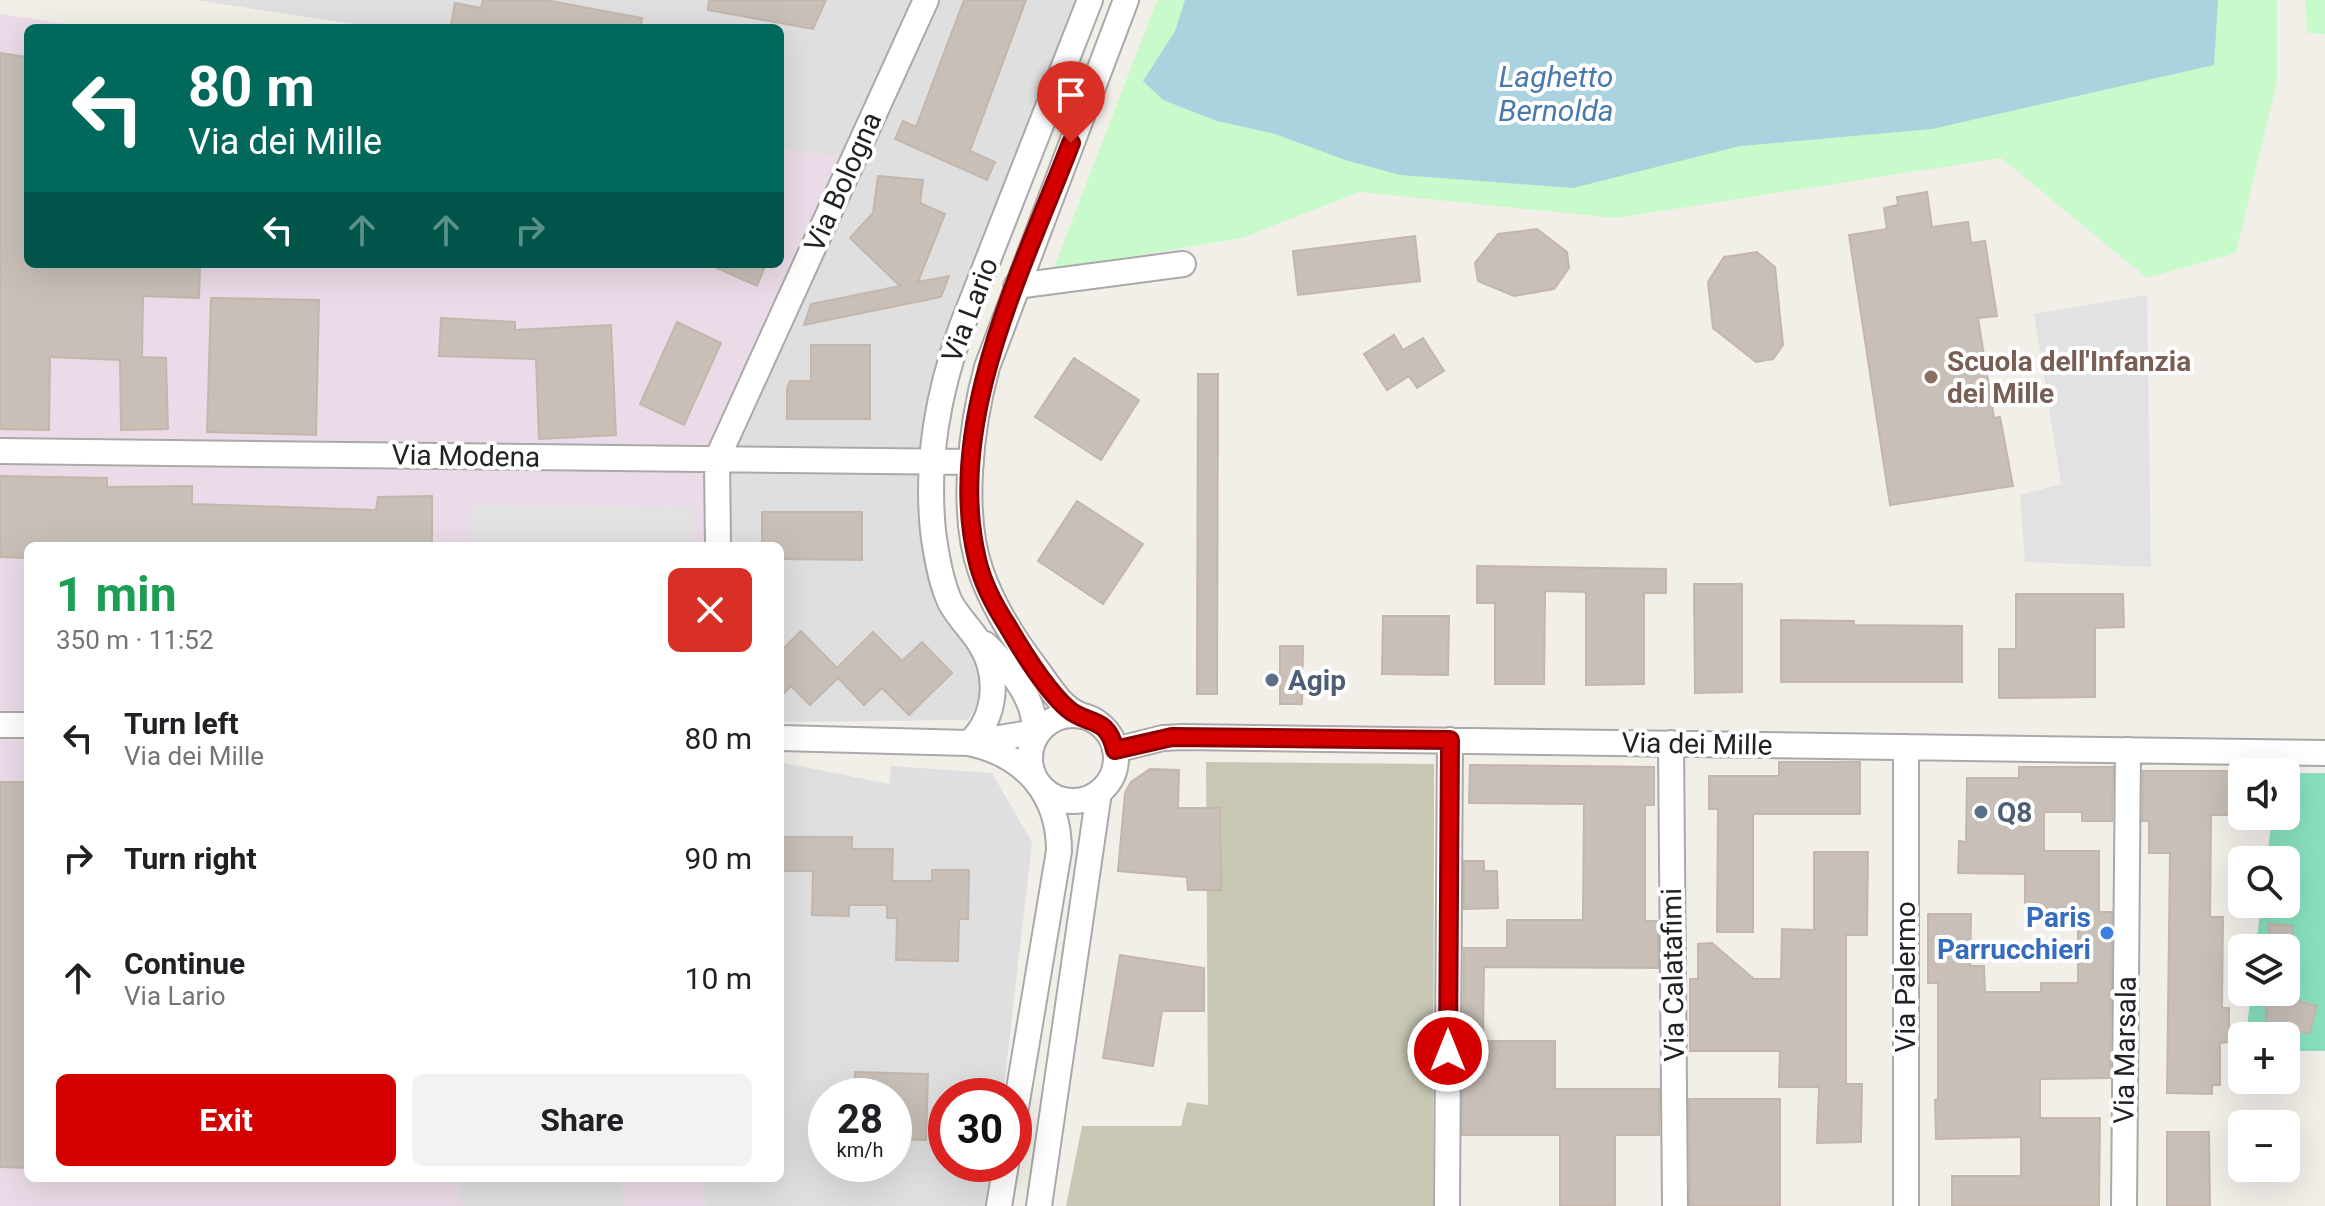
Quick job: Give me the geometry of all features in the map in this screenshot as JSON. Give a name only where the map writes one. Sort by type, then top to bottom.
[{"type":"street","name":"Via Bologna","points":[[718,542],[717,459],[926,0]]},
{"type":"street","name":"Via Lario","points":[[1037,733],[1029,703],[1015,679],[955,611],[941,576],[933,527],[931,460],[936,420],[951,355],[1090,0]]},
{"type":"street","name":"Via Lario","points":[[1080,715],[1065,706],[1021,648],[986,585],[974,543],[971,462],[974,421],[981,387],[1016,286],[1126,0]]},
{"type":"street","points":[[1016,286],[1183,264]]},
{"type":"street","name":"Via Modena","points":[[0,451],[971,462]]},
{"type":"street","name":"Via Lario","points":[[969,628],[988,659],[992,693],[985,724],[969,743]]},
{"type":"street","points":[[784,738],[969,743],[1037,733],[1061,716],[1080,715],[1093,719],[1104,728],[1115,750],[1116,764],[1112,777],[1099,792],[1083,800],[1069,801],[1054,797],[1004,755],[969,743]]},
{"type":"street","points":[[0,725],[24,725]]},
{"type":"street","points":[[1021,1078],[1059,851],[1055,815],[1031,768],[1030,755],[1037,733]]},
{"type":"street","name":"Via dei Mille","points":[[1115,750],[1172,737],[2325,753]]},
{"type":"street","points":[[1447,1206],[1450,740]]},
{"type":"street","name":"Via Calatafimi","points":[[1671,743],[1675,1206]]},
{"type":"street","name":"Via Palermo","points":[[1906,747],[1906,1206]]},
{"type":"street","name":"Via Marsala","points":[[2124,1206],[2128,750]]},
{"type":"street","points":[[1039,1206],[1099,792]]},
{"type":"street","points":[[999,1206],[1003,1182]]},
{"type":"shaded area","points":[[195,0],[1077,0],[942,348],[921,433],[917,479],[921,519],[968,639],[981,685],[977,705],[968,720],[784,722],[784,542],[704,542],[710,461],[842,158],[784,150],[784,24],[353,24]]},
{"type":"shaded area","points":[[0,14],[66,24],[24,24],[24,268],[784,268],[784,150],[843,158],[710,461],[704,542],[24,542],[24,1182],[458,1182],[462,1206],[0,1206]]},
{"type":"shaded area","points":[[2147,295],[2151,567],[2025,562],[2020,495],[2061,484],[2034,314]]},
{"type":"shaded area","points":[[472,505],[692,507],[692,542],[472,542]]},
{"type":"shaded area","points":[[1206,762],[1434,764],[1433,1206],[1066,1206],[1082,1126],[1181,1126],[1187,1102],[1208,1105]]},
{"type":"shaded area","points":[[784,763],[889,784],[891,766],[992,773],[1032,842],[1005,1078],[928,1078],[928,1182],[993,1182],[990,1206],[706,1206],[703,1182],[784,1182]]},
{"type":"shaded area","points":[[458,1182],[622,1182],[626,1206],[462,1206]]},
{"type":"shaded area","points":[[622,1182],[703,1182],[706,1206],[626,1206]]},
{"type":"green space","points":[[1157,0],[2277,0],[2277,81],[2236,253],[2147,278],[2001,158],[1616,218],[1359,192],[1242,238],[1053,270]]},
{"type":"green space","points":[[2305,0],[2325,0],[2325,34],[2307,33]]},
{"type":"green space","points":[[2300,773],[2325,773],[2325,1051],[2300,1051],[2300,1022],[2248,1022],[2249,1006],[2300,1006],[2300,934],[2258,934],[2259,918],[2300,918],[2300,846],[2269,846],[2270,830],[2300,830]]},
{"type":"water","name":"Laghetto Bernolda","points":[[1185,0],[2218,0],[2214,65],[1932,129],[1740,146],[1573,188],[1400,175],[1345,160],[1275,134],[1217,121],[1163,100],[1143,81],[1175,31]]},
{"type":"building","points":[[483,0],[545,0],[642,18],[641,24],[451,24],[455,3],[481,8]]},
{"type":"building","points":[[709,0],[826,0],[813,29],[708,10]]},
{"type":"building","points":[[964,0],[1026,0],[970,151],[995,162],[987,180],[895,139],[903,121],[916,127]]},
{"type":"building","points":[[0,53],[24,56],[24,268],[200,268],[199,298],[143,296],[142,357],[166,358],[168,429],[121,430],[120,360],[50,357],[49,430],[0,429]]},
{"type":"building","points":[[878,176],[923,180],[920,203],[945,214],[918,282],[949,276],[941,297],[804,325],[811,304],[900,286],[850,238],[873,213]]},
{"type":"building","points":[[1927,192],[1932,227],[1968,222],[1971,243],[1985,241],[1997,316],[1978,318],[1994,418],[2000,417],[2013,486],[1890,505],[1849,235],[1887,229],[1884,208],[1898,205],[1897,197]]},
{"type":"building","points":[[1537,229],[1567,252],[1569,268],[1554,289],[1514,296],[1478,281],[1475,263],[1498,234]]},
{"type":"building","points":[[1415,236],[1420,281],[1298,295],[1293,251]]},
{"type":"building","points":[[1757,252],[1775,267],[1783,345],[1773,359],[1756,362],[1713,328],[1708,282],[1724,257]]},
{"type":"building","points":[[717,268],[764,268],[757,286]]},
{"type":"building","points":[[211,298],[319,300],[316,435],[207,432]]},
{"type":"building","points":[[441,318],[515,322],[515,330],[611,325],[616,435],[539,439],[536,359],[439,356]]},
{"type":"building","points":[[677,322],[721,343],[684,425],[640,404]]},
{"type":"building","points":[[1394,335],[1403,350],[1423,338],[1444,371],[1417,388],[1409,376],[1387,390],[1364,354]]},
{"type":"building","points":[[811,345],[870,345],[870,419],[787,419],[790,381],[811,381]]},
{"type":"building","points":[[1074,358],[1139,400],[1101,460],[1035,417]]},
{"type":"building","points":[[1198,374],[1218,374],[1217,694],[1197,694]]},
{"type":"building","points":[[0,476],[107,478],[107,487],[192,486],[192,504],[376,510],[378,497],[432,496],[432,542],[24,542],[24,558],[0,557]]},
{"type":"building","points":[[1077,501],[1143,544],[1103,604],[1038,561]]},
{"type":"building","points":[[762,512],[862,512],[862,560],[784,559],[784,542],[762,542]]},
{"type":"building","points":[[1477,566],[1666,569],[1666,593],[1644,593],[1644,684],[1586,685],[1586,592],[1545,591],[1544,684],[1495,684],[1495,603],[1477,603]]},
{"type":"building","points":[[1694,584],[1742,584],[1742,692],[1695,693]]},
{"type":"building","points":[[2016,594],[2123,594],[2124,627],[2095,628],[2095,697],[1999,698],[1999,649],[2016,649]]},
{"type":"building","points":[[1383,616],[1449,616],[1448,675],[1382,674]]},
{"type":"building","points":[[1781,620],[1854,621],[1854,625],[1962,626],[1962,682],[1781,682]]},
{"type":"building","points":[[801,631],[837,668],[873,632],[902,661],[922,642],[952,673],[909,715],[882,688],[864,705],[838,678],[810,705],[791,686],[784,693],[784,648]]},
{"type":"building","points":[[1280,646],[1303,646],[1302,704],[1280,704]]},
{"type":"building","points":[[1779,762],[1860,762],[1860,814],[1753,814],[1753,932],[1717,932],[1718,809],[1709,809],[1709,776],[1779,776]]},
{"type":"building","points":[[1470,765],[1654,767],[1654,805],[1645,805],[1645,921],[1658,921],[1658,968],[1484,967],[1483,1041],[1555,1041],[1555,1089],[1659,1089],[1659,1135],[1615,1135],[1615,1206],[1560,1206],[1560,1135],[1462,1135],[1464,948],[1507,948],[1507,920],[1583,920],[1584,804],[1469,803]]},
{"type":"building","points":[[2019,767],[2113,767],[2112,821],[2082,821],[2082,812],[2044,812],[2044,851],[2099,851],[2099,912],[2112,912],[2110,1078],[2040,1079],[2040,1118],[2100,1118],[2099,1206],[1952,1206],[1952,1176],[2021,1176],[2021,1137],[1936,1139],[1938,983],[1928,983],[1928,914],[1971,914],[1970,966],[1984,966],[1985,992],[2041,992],[2041,983],[2078,983],[2078,913],[2058,912],[2058,909],[2025,909],[2025,874],[1958,873],[1959,841],[1966,842],[1967,778],[2019,778]]},
{"type":"building","points":[[1150,769],[1179,770],[1178,808],[1220,808],[1221,890],[1188,890],[1187,877],[1118,871],[1125,793],[1131,782]]},
{"type":"building","points":[[2143,771],[2228,771],[2228,815],[2211,815],[2210,917],[2223,917],[2222,1008],[2229,1008],[2228,1042],[2220,1043],[2220,1085],[2212,1085],[2212,1094],[2167,1093],[2170,853],[2149,853],[2149,821],[2142,821]]},
{"type":"building","points":[[0,782],[24,782],[24,1168],[0,1167]]},
{"type":"building","points":[[784,837],[852,837],[852,849],[893,849],[892,881],[932,881],[932,870],[969,870],[968,919],[959,919],[958,961],[896,960],[897,918],[887,918],[887,905],[849,905],[849,916],[812,915],[813,871],[784,871]]},
{"type":"building","points":[[1814,852],[1868,852],[1867,935],[1846,935],[1846,1084],[1862,1084],[1861,1142],[1817,1143],[1819,1087],[1779,1087],[1780,1051],[1690,1051],[1690,979],[1698,979],[1698,944],[1712,943],[1754,979],[1781,979],[1782,929],[1814,930]]},
{"type":"building","points":[[1464,861],[1484,861],[1484,871],[1497,871],[1498,908],[1464,909]]},
{"type":"building","points":[[2269,924],[2293,926],[2293,934],[2269,934]]},
{"type":"building","points":[[1120,955],[1204,968],[1204,1011],[1162,1011],[1153,1066],[1103,1058]]},
{"type":"building","points":[[2300,1002],[2317,1006],[2309,1034],[2300,1031],[2300,1022],[2266,1022],[2267,1006],[2300,1006]]},
{"type":"building","points":[[855,1072],[928,1074],[926,1140],[912,1140],[912,1078],[855,1078]]},
{"type":"building","points":[[1689,1099],[1780,1099],[1780,1206],[1690,1206]]},
{"type":"building","points":[[2167,1132],[2209,1132],[2210,1206],[2167,1206]]},
{"type":"place","name":"Scuola dell'Infanzia dei Mille","points":[[1931,377]]},
{"type":"place","name":"Agip","points":[[1272,680]]},
{"type":"place","name":"Q8","points":[[1981,812]]},
{"type":"place","name":"Paris Parrucchieri","points":[[2107,933]]},
{"type":"route","points":[[1071,143],[987,367],[978,403],[972,440],[971,519],[980,571],[1021,648],[1053,692],[1071,711],[1093,719],[1104,728],[1111,736],[1115,750],[1172,737],[1450,740],[1448,1051]]}]
